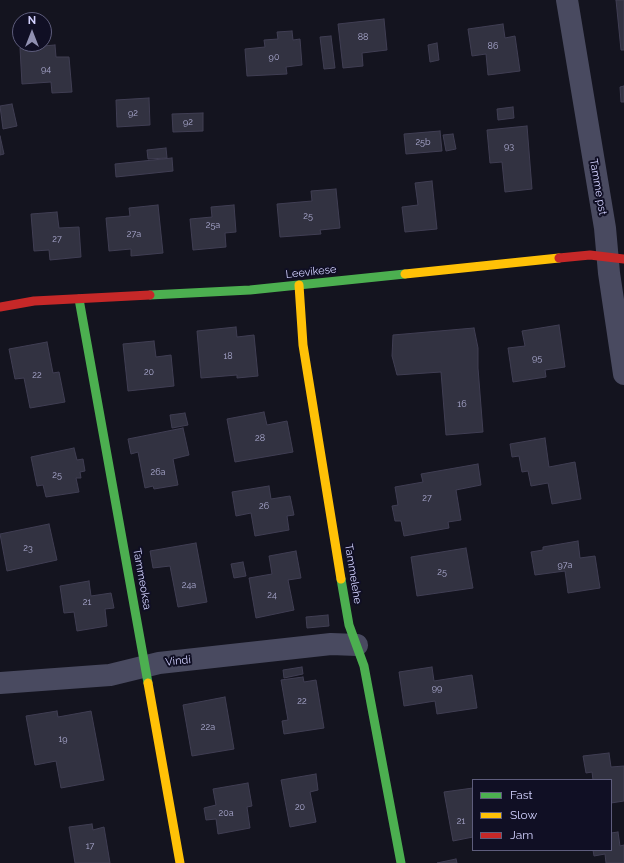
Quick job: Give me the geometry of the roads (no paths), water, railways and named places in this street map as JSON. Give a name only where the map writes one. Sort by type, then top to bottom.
[{"type":"street","name":"Tamme pst","points":[[567,0],[605,228],[616,258],[624,374]]},
{"type":"street","name":"Leevikese","points":[[0,306],[79,299],[243,290],[590,254],[616,258]]},
{"type":"street","name":"Tammelehe","points":[[299,285],[304,353],[349,625],[364,666],[401,863]]},
{"type":"street","name":"Tammeoksa","points":[[79,299],[180,863]]},
{"type":"street","name":"Vindi","points":[[0,683],[110,675],[159,663],[331,644],[357,645]]}]
